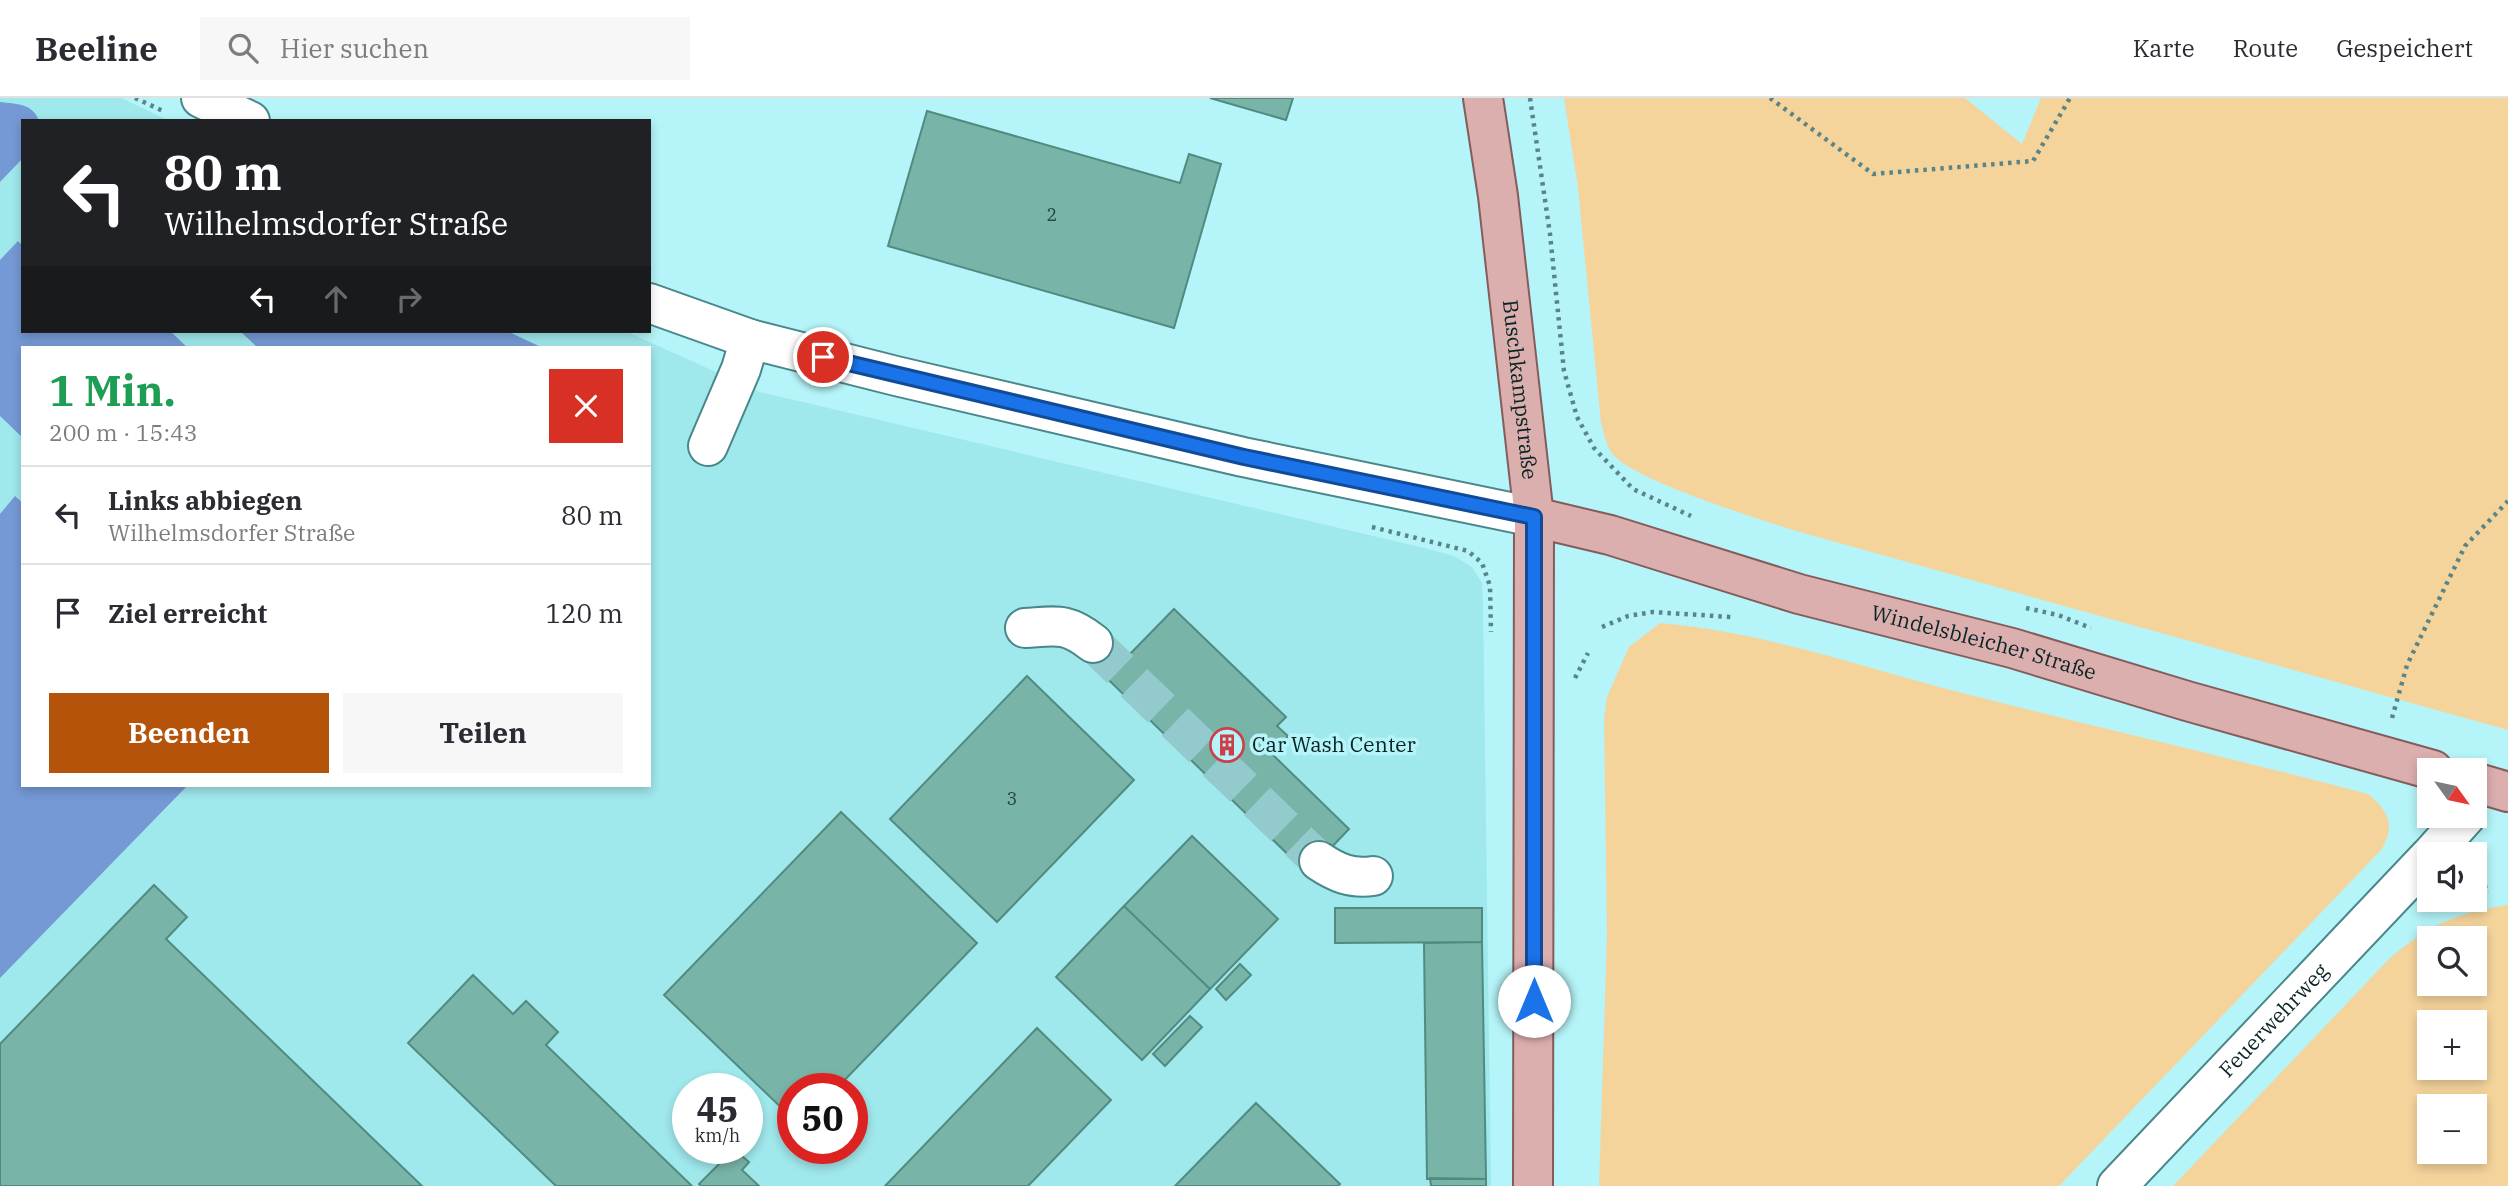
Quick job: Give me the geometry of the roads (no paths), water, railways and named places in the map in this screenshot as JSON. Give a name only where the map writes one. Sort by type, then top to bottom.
[{"type":"main road","name":"Buschkampstraße","points":[[1483,98],[1498,196],[1534,517],[1533,1186]]},
{"type":"main road","name":"Windelsbleicher Straße","points":[[1534,517],[1610,535],[1799,594],[2012,648],[2417,766]]},
{"type":"street","points":[[186,107],[241,119]]},
{"type":"street","points":[[651,304],[750,339],[896,376],[1244,457],[1534,517]]},
{"type":"street","points":[[708,446],[741,369],[750,339]]},
{"type":"street","points":[[1026,628],[1058,626],[1075,629],[1093,643]]},
{"type":"street","name":"Feuerwehrweg","points":[[2443,842],[2455,828]]},
{"type":"street","points":[[1319,861],[1336,872],[1357,878],[1373,876]]},
{"type":"street","name":"Feuerwehrweg","points":[[2117,1186],[2417,871]]},
{"type":"tunnel","points":[[1093,643],[1319,861]]},
{"type":"place","name":"Car Wash Center","points":[[1227,745]]}]
